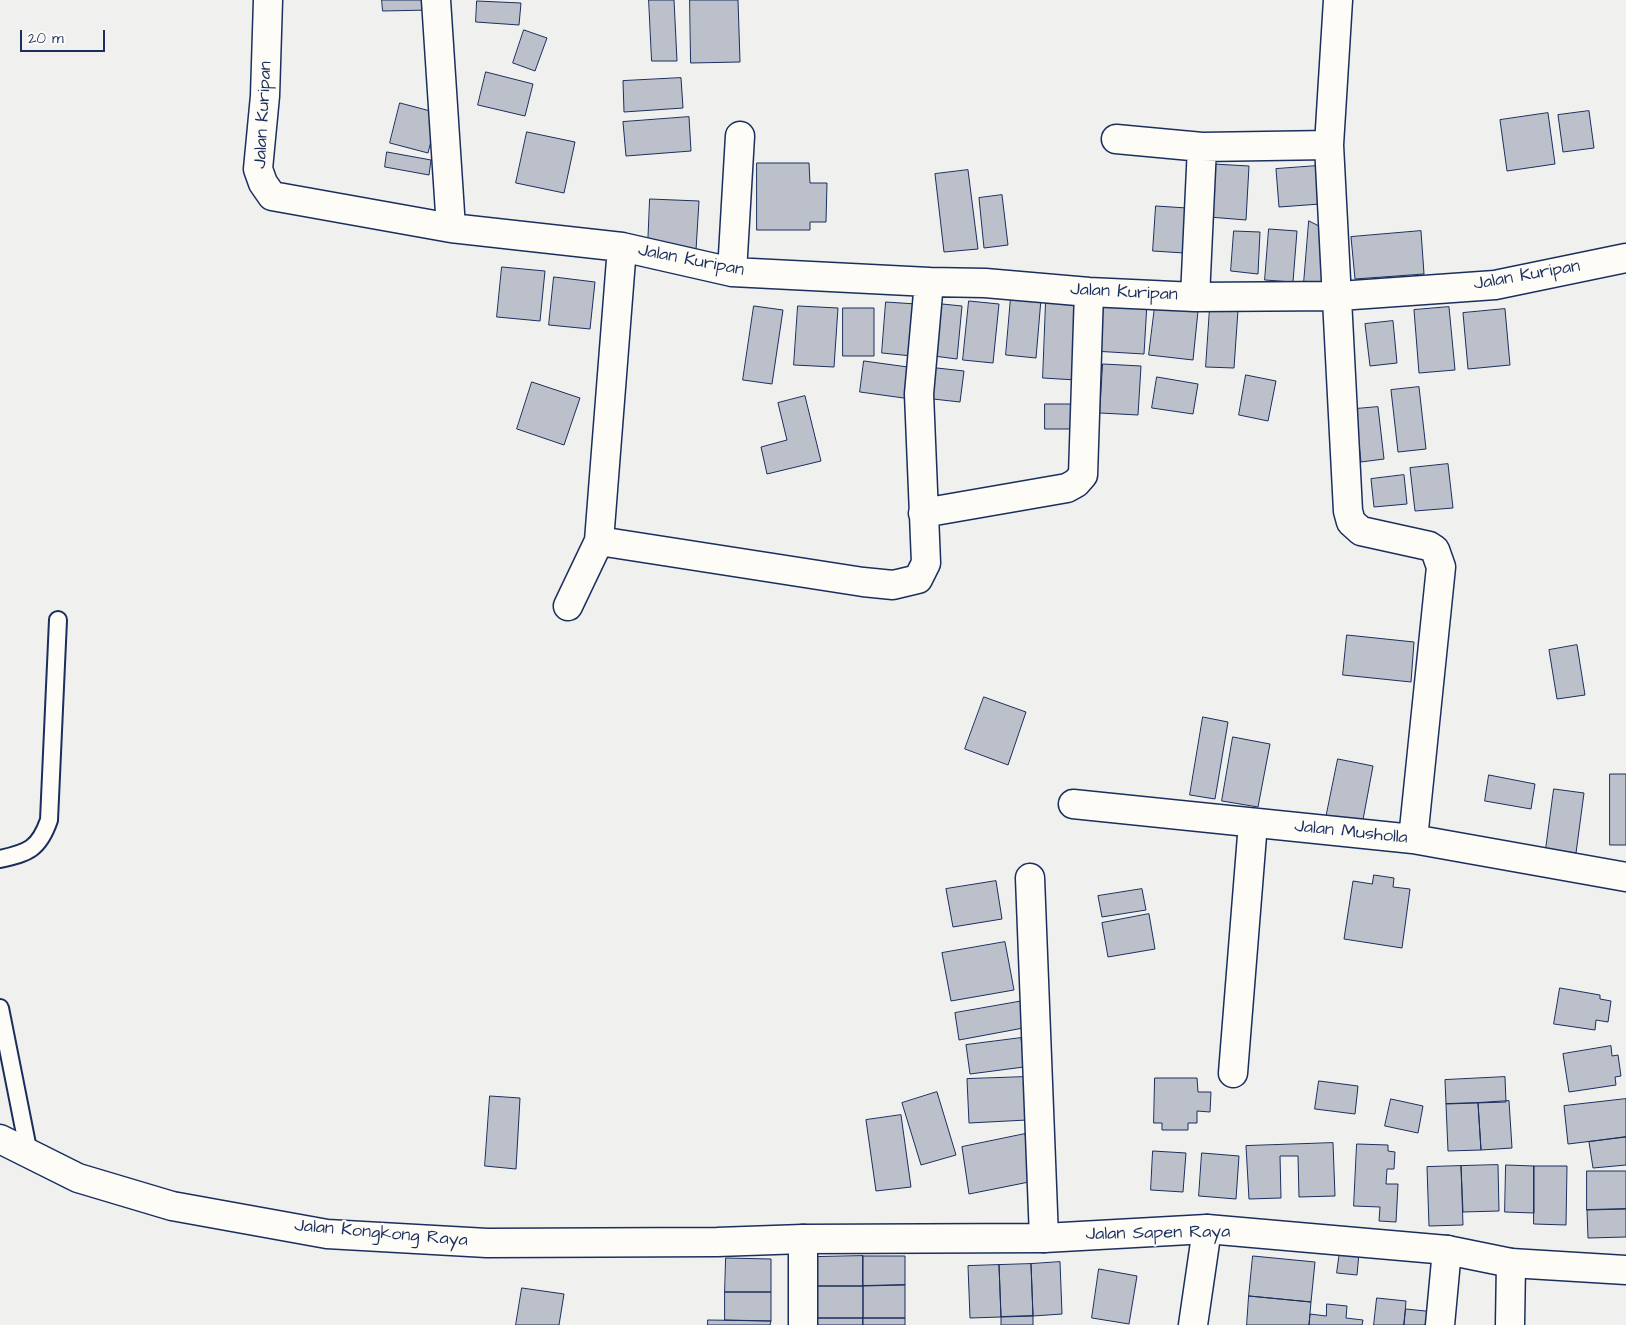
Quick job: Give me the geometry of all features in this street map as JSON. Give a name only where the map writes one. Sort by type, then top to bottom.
[{"type":"street","name":"Jalan Kuripan","points":[[268,0],[265,96],[258,169],[263,183],[272,196],[451,228],[622,247],[732,272],[985,283],[1089,292],[1195,297],[1339,296],[1495,285],[1626,258]]},
{"type":"street","points":[[436,0],[451,228]]},
{"type":"street","points":[[1338,0],[1329,145],[1339,296],[1348,511],[1351,522],[1361,531],[1429,546],[1435,550],[1441,567],[1413,839]]},
{"type":"street","points":[[732,272],[740,136]]},
{"type":"street","points":[[1116,139],[1202,147],[1329,145]]},
{"type":"street","points":[[1195,297],[1202,147]]},
{"type":"street","name":"Jalan Kuripan","points":[[568,606],[599,541],[622,247]]},
{"type":"street","points":[[599,541],[893,585],[918,579],[926,563],[919,394],[929,282]]},
{"type":"street","points":[[923,513],[1067,488],[1076,484],[1083,475],[1089,292]]},
{"type":"street","name":"Jalan Musholla","points":[[1073,804],[1413,839],[1626,877]]},
{"type":"street","points":[[1233,1073],[1253,823]]},
{"type":"street","points":[[1030,878],[1044,1238]]},
{"type":"street","name":"Jalan Kongkong Raya","points":[[0,1139],[78,1178],[172,1206],[327,1234],[487,1243],[717,1242]]},
{"type":"street","points":[[1193,1325],[1207,1230]]},
{"type":"street","name":"Jalan Sapen Raya","points":[[717,1242],[803,1239],[1044,1238],[1207,1230],[1447,1250],[1511,1264],[1626,1270]]},
{"type":"street","points":[[803,1239],[803,1325]]},
{"type":"street","points":[[1440,1325],[1447,1250]]},
{"type":"street","points":[[1510,1325],[1511,1264]]},
{"type":"lane","points":[[0,859],[22,854],[37,845],[44,835],[49,820],[58,620]]},
{"type":"lane","points":[[0,1008],[29,1154]]},
{"type":"building","points":[[382,0],[431,0],[431,10],[383,11]]},
{"type":"building","points":[[649,0],[674,0],[677,61],[652,61]]},
{"type":"building","points":[[690,0],[738,0],[740,62],[691,63]]},
{"type":"building","points":[[477,1],[521,3],[519,25],[476,22]]},
{"type":"building","points":[[524,30],[547,38],[535,71],[513,63]]},
{"type":"building","points":[[486,72],[533,84],[525,116],[478,105]]},
{"type":"building","points":[[681,78],[683,108],[624,112],[623,81]]},
{"type":"building","points":[[400,103],[438,113],[428,153],[390,143]]},
{"type":"building","points":[[1589,111],[1594,148],[1563,152],[1558,115]]},
{"type":"building","points":[[1548,113],[1555,164],[1507,171],[1500,120]]},
{"type":"building","points":[[689,117],[691,151],[626,156],[623,122]]},
{"type":"building","points":[[527,132],[575,142],[564,193],[516,183]]},
{"type":"building","points":[[387,152],[431,160],[429,175],[385,167]]},
{"type":"building","points":[[757,163],[809,163],[810,183],[827,183],[826,222],[810,222],[810,230],[757,230]]},
{"type":"building","points":[[1213,164],[1249,166],[1246,220],[1209,217]]},
{"type":"building","points":[[1317,166],[1320,204],[1279,207],[1276,169]]},
{"type":"building","points":[[968,170],[978,249],[944,252],[935,174]]},
{"type":"building","points":[[1002,195],[1008,245],[984,248],[979,198]]},
{"type":"building","points":[[650,199],[699,201],[696,250],[648,247]]},
{"type":"building","points":[[1156,206],[1187,208],[1184,253],[1153,251]]},
{"type":"building","points":[[1309,221],[1327,230],[1330,285],[1304,283]]},
{"type":"building","points":[[1269,229],[1297,231],[1293,282],[1265,280]]},
{"type":"building","points":[[1234,231],[1260,232],[1258,274],[1231,271]]},
{"type":"building","points":[[1421,231],[1424,274],[1355,279],[1351,237]]},
{"type":"building","points":[[502,267],[545,271],[540,321],[497,317]]},
{"type":"building","points":[[554,277],[595,282],[590,329],[549,325]]},
{"type":"building","points":[[1011,297],[1041,299],[1036,358],[1006,355]]},
{"type":"building","points":[[1095,300],[1147,303],[1144,354],[1093,351]]},
{"type":"building","points":[[969,301],[999,304],[993,363],[963,360]]},
{"type":"building","points":[[1046,301],[1079,302],[1076,380],[1043,378]]},
{"type":"building","points":[[886,302],[916,304],[912,356],[882,353]]},
{"type":"building","points":[[932,303],[962,306],[957,359],[926,355]]},
{"type":"building","points":[[754,306],[783,310],[772,384],[743,380]]},
{"type":"building","points":[[798,306],[838,308],[834,367],[794,365]]},
{"type":"building","points":[[1155,306],[1198,311],[1193,360],[1149,355]]},
{"type":"building","points":[[1210,307],[1238,310],[1234,368],[1206,367]]},
{"type":"building","points":[[1449,307],[1455,370],[1419,373],[1414,310]]},
{"type":"building","points":[[843,308],[874,308],[874,356],[843,356]]},
{"type":"building","points":[[1505,309],[1510,365],[1468,369],[1463,313]]},
{"type":"building","points":[[1393,321],[1397,363],[1370,366],[1365,324]]},
{"type":"building","points":[[864,361],[915,368],[911,399],[860,392]]},
{"type":"building","points":[[1103,364],[1141,366],[1138,415],[1100,413]]},
{"type":"building","points":[[928,367],[964,371],[960,402],[924,398]]},
{"type":"building","points":[[1246,375],[1276,381],[1268,421],[1239,415]]},
{"type":"building","points":[[1157,377],[1198,384],[1193,414],[1152,408]]},
{"type":"building","points":[[532,382],[580,398],[564,445],[517,429]]},
{"type":"building","points":[[1419,387],[1426,449],[1398,452],[1391,390]]},
{"type":"building","points":[[805,396],[821,461],[767,474],[761,447],[787,440],[778,403]]},
{"type":"building","points":[[1045,404],[1078,404],[1078,429],[1045,429]]},
{"type":"building","points":[[1378,407],[1384,459],[1361,462],[1355,409]]},
{"type":"building","points":[[1448,464],[1453,508],[1415,511],[1410,468]]},
{"type":"building","points":[[1404,475],[1407,504],[1374,507],[1371,479]]},
{"type":"building","points":[[1347,635],[1414,642],[1411,682],[1343,675]]},
{"type":"building","points":[[1577,645],[1585,695],[1557,699],[1549,650]]},
{"type":"building","points":[[984,697],[1026,712],[1008,765],[965,749]]},
{"type":"building","points":[[1203,717],[1228,722],[1215,799],[1190,795]]},
{"type":"building","points":[[1233,737],[1270,744],[1258,807],[1222,801]]},
{"type":"building","points":[[1338,759],[1373,766],[1362,825],[1326,818]]},
{"type":"building","points":[[1610,774],[1626,774],[1626,845],[1610,845]]},
{"type":"building","points":[[1489,775],[1535,784],[1531,809],[1485,801]]},
{"type":"building","points":[[1554,789],[1584,793],[1576,853],[1546,849]]},
{"type":"building","points":[[1374,875],[1394,878],[1393,887],[1410,889],[1402,948],[1344,939],[1353,881],[1372,884]]},
{"type":"building","points":[[996,881],[1002,919],[953,927],[946,889]]},
{"type":"building","points":[[1142,889],[1146,910],[1102,917],[1098,896]]},
{"type":"building","points":[[1149,914],[1155,949],[1108,957],[1102,923]]},
{"type":"building","points":[[1005,942],[1014,990],[951,1001],[942,953]]},
{"type":"building","points":[[1560,988],[1600,995],[1600,999],[1611,1001],[1608,1022],[1596,1020],[1595,1030],[1554,1024]]},
{"type":"building","points":[[1029,1000],[1034,1026],[959,1040],[955,1013]]},
{"type":"building","points":[[1021,1038],[1024,1067],[970,1074],[966,1045]]},
{"type":"building","points":[[1611,1046],[1612,1056],[1618,1055],[1621,1076],[1615,1077],[1616,1085],[1569,1092],[1563,1054]]},
{"type":"building","points":[[1025,1077],[1027,1120],[969,1123],[967,1079]]},
{"type":"building","points":[[1505,1077],[1506,1102],[1446,1104],[1445,1080]]},
{"type":"building","points":[[1155,1078],[1197,1078],[1198,1092],[1211,1092],[1210,1112],[1197,1111],[1197,1123],[1188,1123],[1188,1130],[1162,1130],[1162,1123],[1154,1123]]},
{"type":"building","points":[[1319,1081],[1358,1086],[1355,1114],[1315,1109]]},
{"type":"building","points":[[937,1092],[956,1155],[921,1165],[902,1103]]},
{"type":"building","points":[[490,1096],[520,1098],[516,1169],[485,1166]]},
{"type":"building","points":[[1391,1099],[1423,1106],[1418,1133],[1385,1126]]},
{"type":"building","points":[[1626,1099],[1626,1137],[1568,1144],[1564,1106]]},
{"type":"building","points":[[1509,1101],[1512,1148],[1481,1150],[1478,1103]]},
{"type":"building","points":[[1478,1103],[1481,1150],[1448,1151],[1446,1104]]},
{"type":"building","points":[[901,1115],[911,1187],[876,1191],[866,1120]]},
{"type":"building","points":[[1025,1134],[1034,1181],[969,1194],[962,1147]]},
{"type":"building","points":[[1626,1137],[1626,1165],[1593,1168],[1589,1142]]},
{"type":"building","points":[[1333,1143],[1335,1196],[1299,1197],[1298,1156],[1280,1156],[1281,1198],[1249,1199],[1246,1146]]},
{"type":"building","points":[[1357,1144],[1388,1145],[1388,1151],[1395,1152],[1394,1169],[1387,1169],[1386,1184],[1398,1184],[1396,1222],[1379,1221],[1380,1207],[1354,1206]]},
{"type":"building","points":[[1153,1151],[1186,1153],[1183,1192],[1151,1190]]},
{"type":"building","points":[[1202,1153],[1239,1156],[1236,1199],[1199,1196]]},
{"type":"building","points":[[1498,1165],[1499,1211],[1463,1212],[1461,1166]]},
{"type":"building","points":[[1506,1165],[1534,1166],[1534,1213],[1505,1212]]},
{"type":"building","points":[[1461,1166],[1463,1225],[1429,1226],[1427,1167]]},
{"type":"building","points":[[1534,1166],[1567,1166],[1566,1225],[1534,1224]]},
{"type":"building","points":[[1587,1171],[1626,1171],[1626,1209],[1587,1210]]},
{"type":"building","points":[[1626,1209],[1626,1237],[1588,1238],[1587,1210]]},
{"type":"building","points":[[1340,1251],[1359,1253],[1357,1275],[1337,1273]]},
{"type":"building","points":[[863,1256],[905,1256],[905,1285],[863,1286]]},
{"type":"building","points":[[863,1256],[863,1286],[817,1286],[816,1257]]},
{"type":"building","points":[[1253,1256],[1315,1262],[1311,1302],[1249,1296]]},
{"type":"building","points":[[726,1258],[771,1259],[771,1292],[725,1292]]},
{"type":"building","points":[[1060,1262],[1062,1314],[1033,1316],[1031,1264]]},
{"type":"building","points":[[1031,1264],[1033,1316],[1001,1317],[999,1265]]},
{"type":"building","points":[[999,1265],[1001,1317],[970,1318],[968,1266]]},
{"type":"building","points":[[1099,1269],[1137,1276],[1129,1324],[1092,1318]]},
{"type":"building","points":[[905,1285],[905,1318],[863,1318],[863,1286]]},
{"type":"building","points":[[817,1286],[863,1286],[863,1318],[817,1318]]},
{"type":"building","points":[[522,1288],[564,1294],[559,1325],[516,1325]]},
{"type":"building","points":[[725,1292],[771,1292],[771,1321],[725,1320]]},
{"type":"building","points":[[1249,1296],[1311,1302],[1309,1325],[1247,1325]]},
{"type":"building","points":[[1377,1298],[1406,1301],[1404,1325],[1374,1325]]},
{"type":"building","points":[[1327,1304],[1347,1306],[1346,1318],[1363,1320],[1362,1325],[1309,1325],[1310,1314],[1326,1316]]},
{"type":"building","points":[[1406,1309],[1435,1312],[1434,1325],[1404,1325]]},
{"type":"building","points":[[1033,1316],[1033,1325],[1001,1325],[1001,1317]]},
{"type":"building","points":[[817,1318],[863,1318],[863,1325],[817,1325]]},
{"type":"building","points":[[863,1318],[905,1318],[905,1325],[863,1325]]},
{"type":"building","points":[[708,1320],[771,1321],[770,1325],[708,1325]]}]
